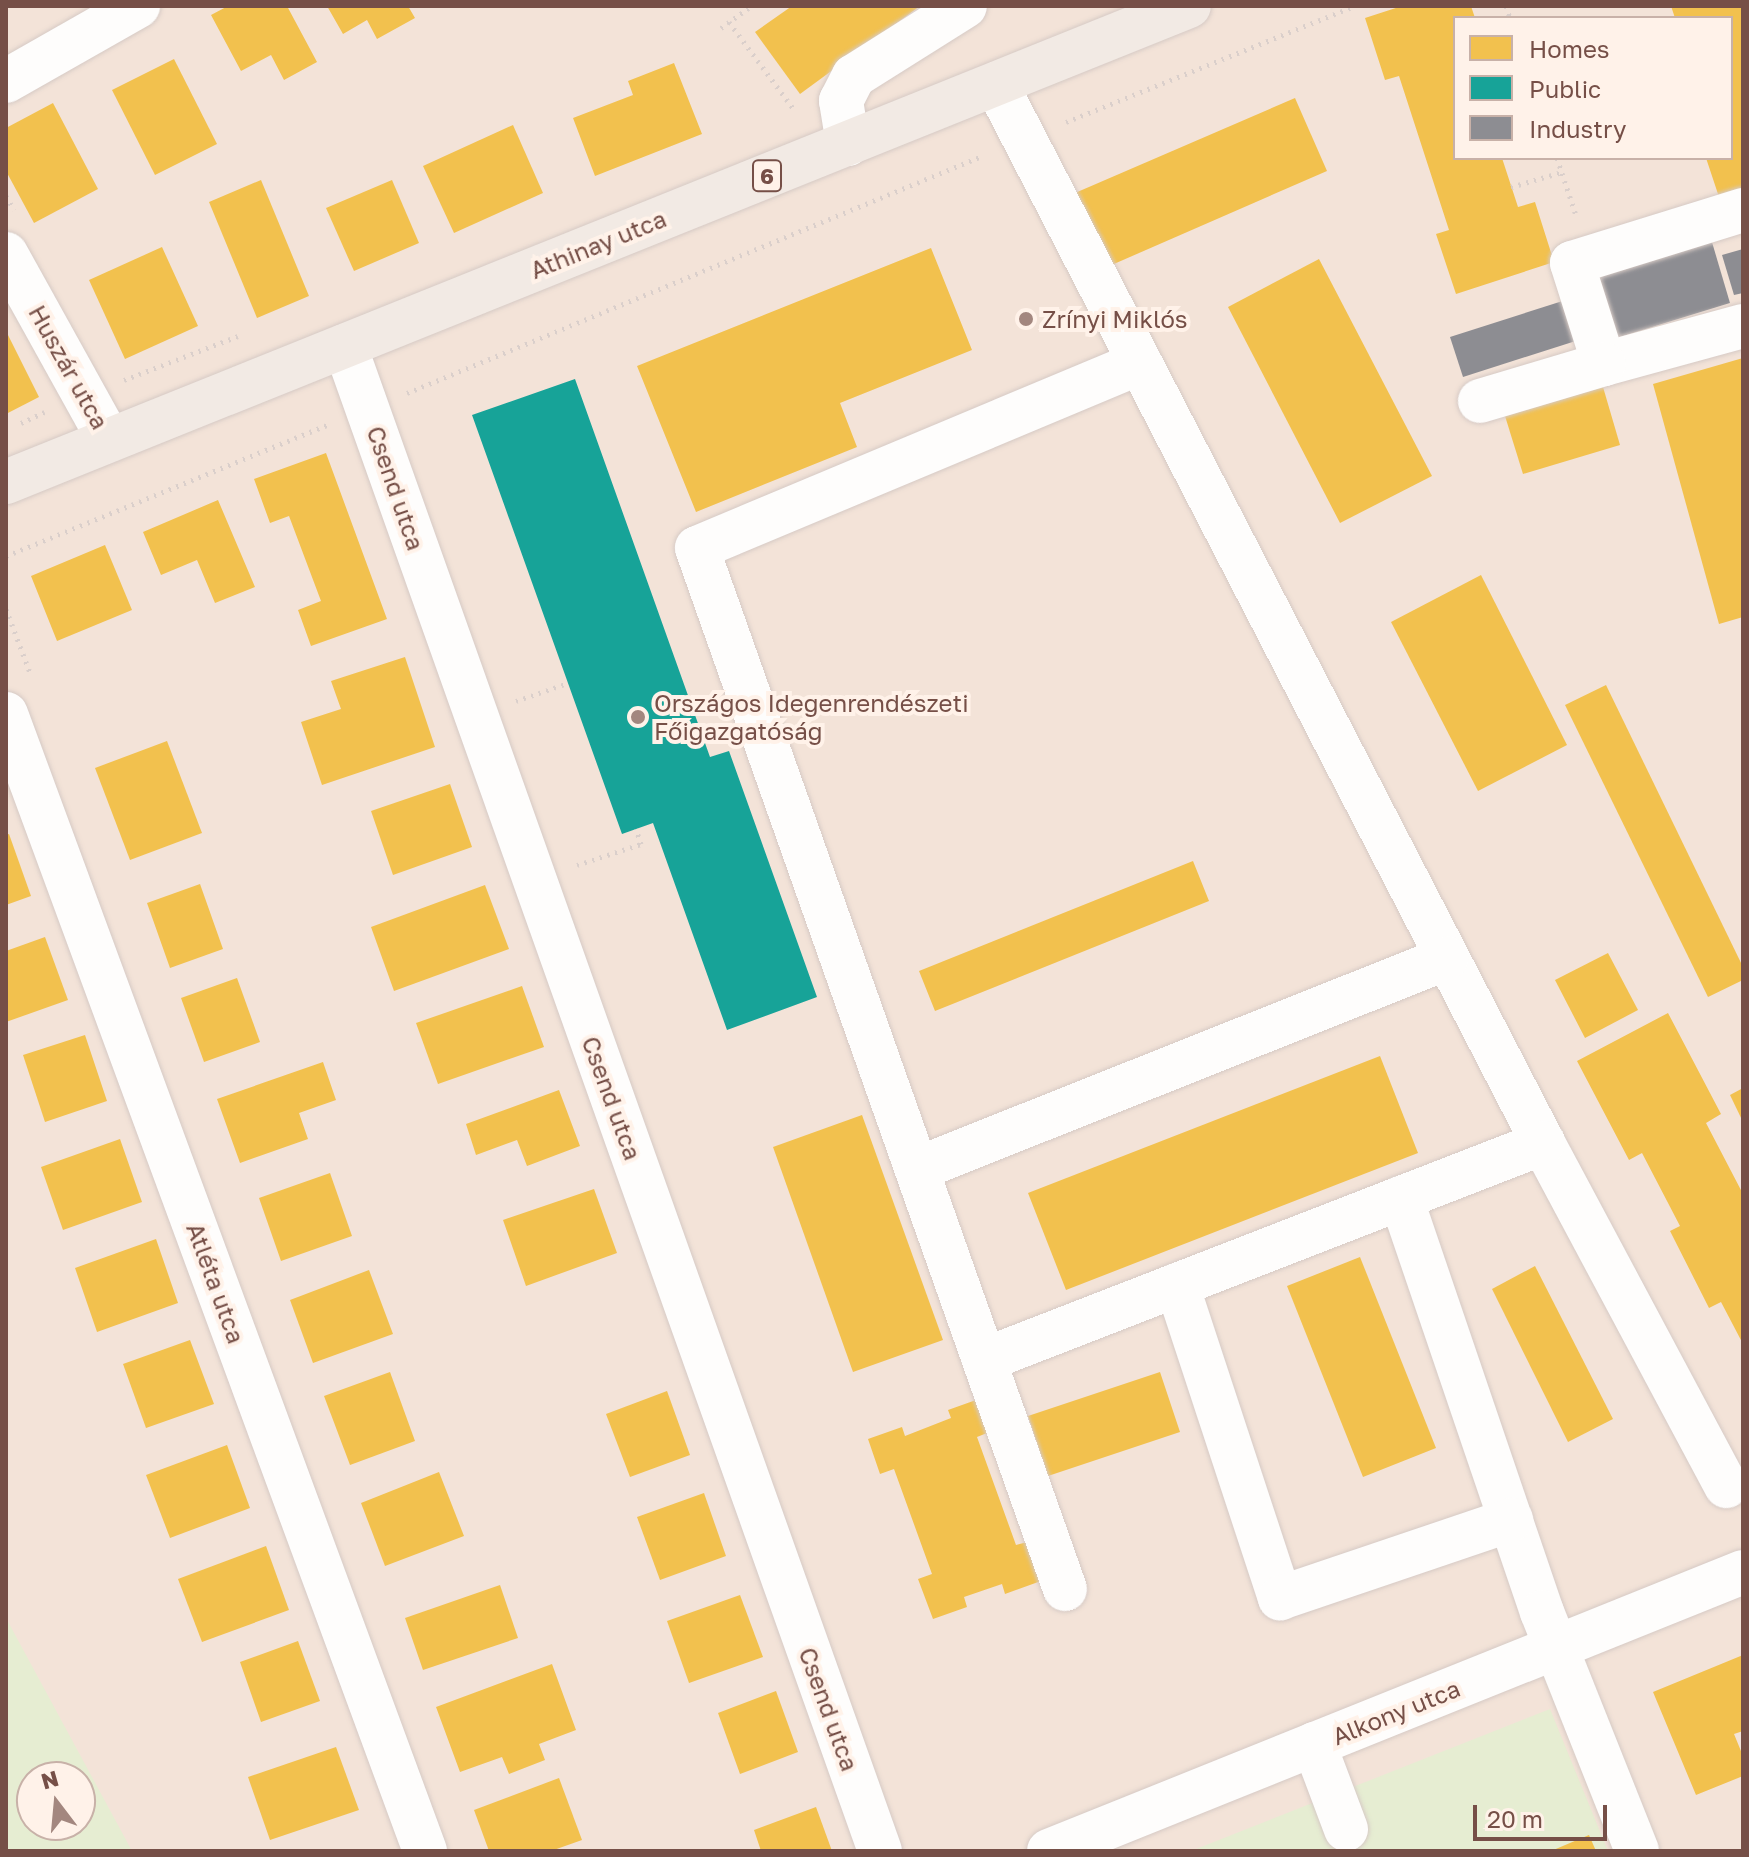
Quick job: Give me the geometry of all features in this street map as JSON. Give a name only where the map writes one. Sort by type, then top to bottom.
[{"type":"main road","name":"Athinay utca","points":[[6,482],[108,438],[996,84],[1137,15],[1189,6]]},
{"type":"street","points":[[6,81],[138,6]]},
{"type":"street","points":[[848,144],[841,101],[854,76],[965,6]]},
{"type":"street","points":[[996,84],[1543,1143],[1726,1486]]},
{"type":"street","points":[[1604,364],[1572,263],[1743,210]]},
{"type":"street","name":"Huszár utca","points":[[6,254],[108,438]]},
{"type":"street","points":[[1480,401],[1743,326]]},
{"type":"street","name":"Csend utca","points":[[345,346],[880,1851]]},
{"type":"street","points":[[1065,1589],[697,548],[1140,363]]},
{"type":"street","name":"Atléta utca","points":[[6,714],[425,1851]]},
{"type":"street","points":[[917,1169],[1447,958]]},
{"type":"street","points":[[984,1360],[1543,1143]]},
{"type":"street","points":[[1401,1198],[1555,1648],[1637,1851]]},
{"type":"street","points":[[1177,1285],[1280,1598],[1511,1520]]},
{"type":"street","name":"Alkony utca","points":[[1049,1851],[1743,1572]]},
{"type":"street","points":[[1314,1744],[1346,1829]]},
{"type":"path","points":[[721,28],[751,6]]},
{"type":"path","points":[[6,556],[1355,6]]},
{"type":"path","points":[[729,22],[800,118]]},
{"type":"path","points":[[1558,160],[1590,257]]},
{"type":"path","points":[[1511,187],[1562,172]]},
{"type":"path","points":[[505,706],[568,683]]},
{"type":"path","points":[[563,869],[641,844],[636,829]]},
{"type":"shaded area","points":[[6,6],[1743,6],[1743,1851],[6,1851]]},
{"type":"green space","points":[[6,1618],[83,1761],[16,1761],[16,1841],[96,1841],[96,1784],[132,1851],[6,1851]]},
{"type":"green space","points":[[1550,1709],[1608,1851],[1191,1851]]},
{"type":"building: Homes","points":[[228,6],[287,6],[317,62],[284,80],[271,55],[241,71],[211,15]]},
{"type":"building: Homes","points":[[327,6],[408,6],[415,18],[377,39],[367,20],[343,34]]},
{"type":"building: Homes","points":[[792,6],[920,6],[800,94],[755,32]]},
{"type":"building: Homes","points":[[1402,6],[1471,6],[1474,16],[1453,16],[1453,160],[1503,160],[1518,207],[1535,202],[1554,262],[1456,294],[1436,234],[1449,230],[1399,76],[1385,80],[1365,18]]},
{"type":"building: Homes","points":[[1671,6],[1743,6],[1743,196],[1721,203],[1707,160],[1733,160],[1733,16],[1674,16]]},
{"type":"building: Homes","points":[[174,59],[217,144],[155,175],[112,90]]},
{"type":"building: Homes","points":[[674,63],[702,134],[595,176],[573,118],[633,95],[628,81]]},
{"type":"building: Homes","points":[[1295,98],[1327,171],[1107,267],[1075,193]]},
{"type":"building: Homes","points":[[53,103],[98,189],[34,223],[6,171],[6,128]]},
{"type":"building: Homes","points":[[513,125],[543,193],[454,233],[423,166]]},
{"type":"building: Homes","points":[[261,180],[309,296],[257,318],[209,202]]},
{"type":"building: Homes","points":[[392,180],[419,243],[354,271],[326,208]]},
{"type":"building: Homes","points":[[162,247],[198,326],[125,359],[89,280]]},
{"type":"building: Homes","points":[[931,248],[972,350],[840,403],[857,447],[696,512],[637,366]]},
{"type":"building: Homes","points":[[1319,259],[1432,476],[1340,523],[1228,307]]},
{"type":"building: Homes","points":[[6,331],[39,397],[6,414]]},
{"type":"building: Homes","points":[[1743,358],[1743,617],[1719,624],[1653,384]]},
{"type":"building: Homes","points":[[1603,387],[1620,445],[1523,474],[1505,416]]},
{"type":"building: Homes","points":[[326,453],[387,619],[311,646],[298,610],[321,601],[289,516],[270,523],[254,479]]},
{"type":"building: Homes","points":[[218,500],[255,587],[215,603],[197,560],[161,575],[143,532]]},
{"type":"building: Homes","points":[[105,545],[132,610],[57,641],[31,576]]},
{"type":"building: Homes","points":[[1481,575],[1567,745],[1478,791],[1391,622]]},
{"type":"building: Homes","points":[[405,657],[435,747],[322,785],[301,722],[341,709],[331,681]]},
{"type":"building: Homes","points":[[1606,685],[1743,967],[1743,980],[1708,997],[1565,705]]},
{"type":"building: Homes","points":[[167,741],[202,833],[130,860],[95,768]]},
{"type":"building: Homes","points":[[450,784],[472,847],[393,875],[371,811]]},
{"type":"building: Homes","points":[[9,834],[31,896],[6,905],[6,835]]},
{"type":"building: Homes","points":[[1193,861],[1209,901],[935,1011],[919,971]]},
{"type":"building: Homes","points":[[200,884],[223,949],[170,968],[147,903]]},
{"type":"building: Homes","points":[[485,885],[509,949],[394,991],[371,927]]},
{"type":"building: Homes","points":[[45,937],[68,1000],[6,1022],[6,951]]},
{"type":"building: Homes","points":[[1608,953],[1638,1010],[1585,1038],[1555,980]]},
{"type":"building: Homes","points":[[237,978],[260,1042],[204,1062],[181,998]]},
{"type":"building: Homes","points":[[522,986],[544,1047],[438,1084],[416,1023]]},
{"type":"building: Homes","points":[[1668,1013],[1721,1114],[1706,1123],[1743,1194],[1743,1344],[1721,1302],[1709,1308],[1670,1231],[1680,1226],[1642,1153],[1629,1160],[1577,1061]]},
{"type":"building: Homes","points":[[85,1035],[107,1101],[45,1122],[23,1055]]},
{"type":"building: Homes","points":[[1380,1056],[1418,1153],[1066,1290],[1028,1193]]},
{"type":"building: Homes","points":[[323,1062],[336,1100],[299,1113],[308,1139],[240,1163],[217,1099]]},
{"type":"building: Homes","points":[[1743,1088],[1743,1122],[1730,1095]]},
{"type":"building: Homes","points":[[559,1090],[580,1146],[527,1166],[517,1140],[476,1155],[466,1124]]},
{"type":"building: Homes","points":[[862,1115],[943,1340],[853,1372],[773,1147]]},
{"type":"building: Homes","points":[[120,1139],[142,1202],[63,1230],[41,1167]]},
{"type":"building: Homes","points":[[330,1173],[352,1236],[281,1261],[259,1198]]},
{"type":"building: Homes","points":[[594,1189],[617,1253],[526,1286],[503,1220]]},
{"type":"building: Homes","points":[[156,1239],[178,1303],[97,1332],[75,1268]]},
{"type":"building: Homes","points":[[1360,1257],[1436,1448],[1363,1477],[1287,1286]]},
{"type":"building: Homes","points":[[1535,1266],[1613,1419],[1568,1442],[1492,1289]]},
{"type":"building: Homes","points":[[369,1270],[393,1334],[313,1363],[290,1300]]},
{"type":"building: Homes","points":[[190,1340],[214,1404],[146,1428],[123,1364]]},
{"type":"building: Homes","points":[[390,1372],[415,1441],[350,1465],[324,1396]]},
{"type":"building: Homes","points":[[1160,1372],[1180,1432],[1048,1476],[1028,1416]]},
{"type":"building: Homes","points":[[667,1391],[690,1455],[630,1477],[606,1414]]},
{"type":"building: Homes","points":[[976,1400],[987,1433],[977,1437],[1016,1545],[1027,1542],[1041,1581],[1005,1594],[1002,1584],[964,1597],[967,1607],[933,1619],[918,1579],[932,1574],[894,1469],[880,1474],[868,1439],[902,1427],[905,1436],[951,1418],[948,1410]]},
{"type":"building: Homes","points":[[227,1445],[250,1508],[170,1538],[146,1475]]},
{"type":"building: Homes","points":[[439,1472],[464,1536],[385,1566],[361,1503]]},
{"type":"building: Homes","points":[[704,1493],[726,1556],[660,1580],[637,1517]]},
{"type":"building: Homes","points":[[266,1546],[289,1610],[202,1642],[178,1579]]},
{"type":"building: Homes","points":[[500,1585],[518,1638],[423,1670],[405,1618]]},
{"type":"building: Homes","points":[[740,1595],[763,1657],[689,1683],[667,1621]]},
{"type":"building: Homes","points":[[298,1641],[320,1701],[261,1722],[240,1662]]},
{"type":"building: Homes","points":[[1743,1655],[1743,1731],[1734,1734],[1743,1756],[1743,1776],[1696,1795],[1653,1692]]},
{"type":"building: Homes","points":[[552,1664],[576,1730],[539,1744],[545,1760],[509,1774],[502,1757],[460,1772],[436,1707]]},
{"type":"building: Homes","points":[[776,1691],[798,1752],[740,1774],[718,1713]]},
{"type":"building: Homes","points":[[336,1747],[359,1810],[270,1840],[248,1777]]},
{"type":"building: Homes","points":[[559,1778],[582,1840],[551,1851],[489,1851],[474,1810]]},
{"type":"building: Homes","points":[[816,1807],[832,1851],[761,1851],[754,1830]]},
{"type":"building: Homes","points":[[1589,1835],[1596,1851],[1551,1851]]},
{"type":"building: Public","name":"Országos Idegenrendészeti Főigazgatóság","points":[[575,379],[710,757],[729,751],[817,997],[727,1030],[653,823],[622,834],[472,415]]},
{"type":"building: Industry","points":[[1709,232],[1730,303],[1610,340],[1589,269]]},
{"type":"building: Industry","points":[[1743,249],[1743,293],[1734,295],[1722,255]]},
{"type":"building: Industry","points":[[1572,298],[1585,338],[1463,377],[1450,337]]},
{"type":"place","name":"Zrínyi Miklós","points":[[1026,319]]},
{"type":"place","name":"Országos Idegenrendészeti Főigazgatóság","points":[[638,717]]}]
